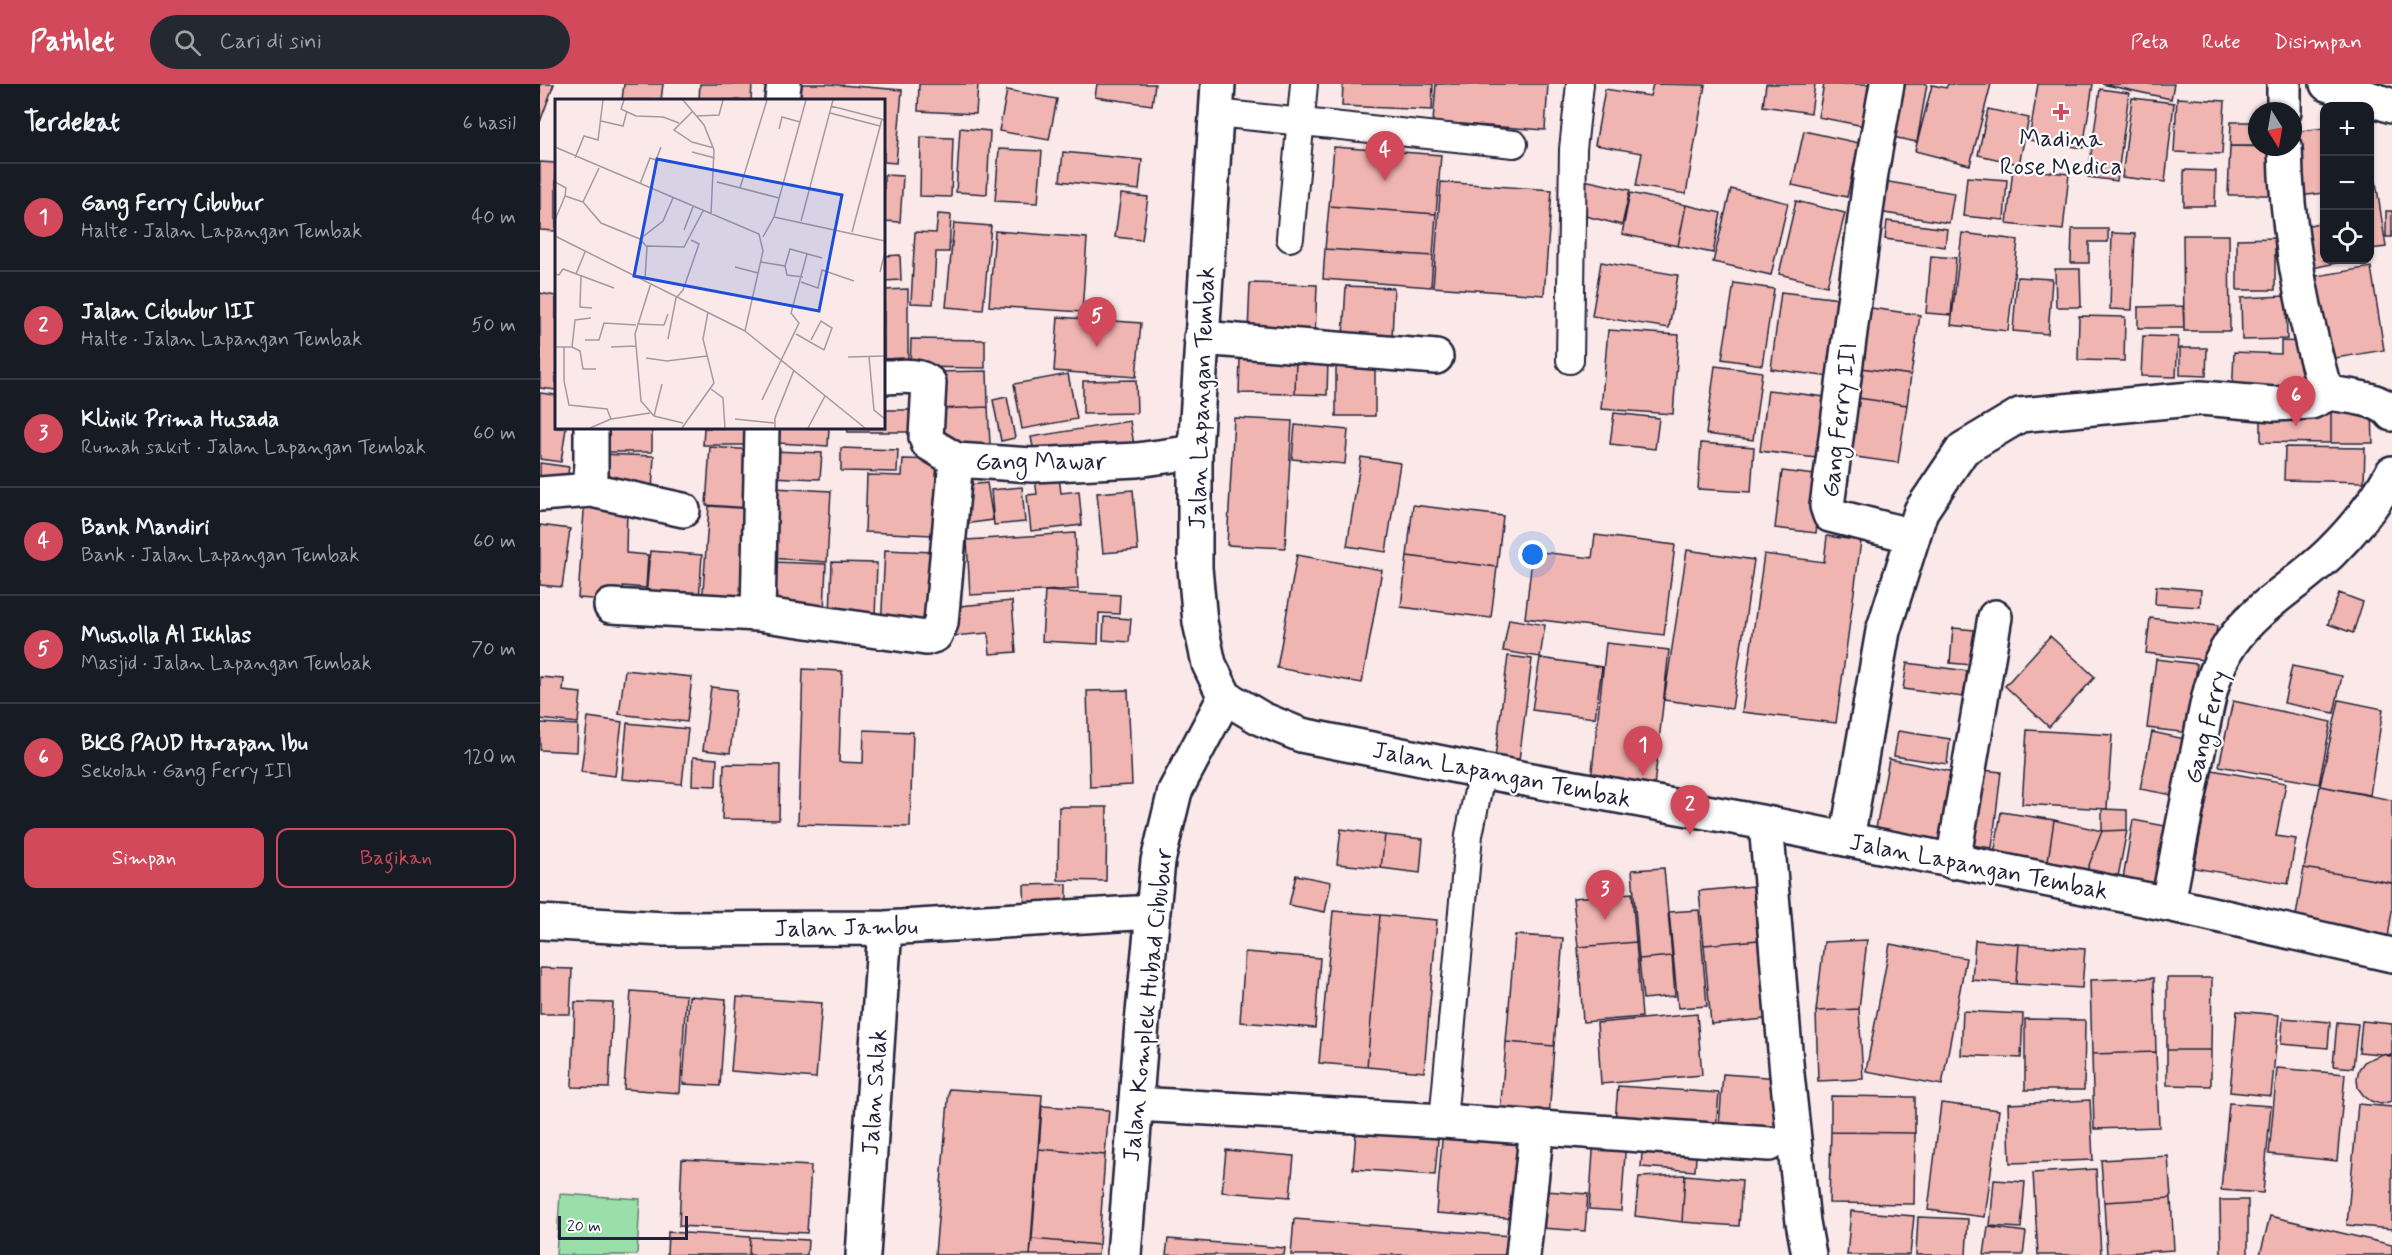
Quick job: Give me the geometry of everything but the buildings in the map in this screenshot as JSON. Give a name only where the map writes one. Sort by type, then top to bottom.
[{"type":"street","points":[[782,99],[784,84]]},
{"type":"street","name":"Gang Ferry III","points":[[1887,84],[1870,185],[1827,506],[1830,515],[1913,536]]},
{"type":"street","points":[[2284,84],[2284,102]]},
{"type":"street","points":[[2327,84],[2392,106]]},
{"type":"street","name":"Jalan Lapangan Tembak","points":[[1217,99],[1195,452],[1196,567],[1200,622],[1209,664],[1225,697],[1262,719],[1300,735],[1847,839],[2168,904],[2392,955]]},
{"type":"street","points":[[2285,156],[2285,177],[2294,257],[2322,380],[2330,393]]},
{"type":"street","points":[[1201,338],[1436,357]]},
{"type":"street","name":"Gang Mawar","points":[[885,377],[920,377],[927,380],[929,383],[926,437],[928,443],[956,460],[1032,465],[1072,464],[1137,460],[1195,452]]},
{"type":"street","points":[[1847,839],[1883,631],[1921,511],[1963,449],[2020,415],[2201,398],[2274,404],[2312,402],[2330,393],[2375,402],[2392,414]]},
{"type":"street","points":[[591,429],[591,490]]},
{"type":"street","points":[[758,614],[762,429]]},
{"type":"street","points":[[611,606],[758,614],[926,638],[935,635],[941,623],[956,460]]},
{"type":"street","name":"Gang Ferry","points":[[2168,904],[2208,701],[2218,667],[2230,644],[2247,623],[2287,587],[2331,553],[2377,500],[2392,472]]},
{"type":"street","points":[[540,494],[591,490],[683,510]]},
{"type":"street","points":[[1953,862],[1995,617]]},
{"type":"street","name":"Jalan Komplek Hubad Cibubur","points":[[1124,1255],[1158,861],[1174,791],[1225,697]]},
{"type":"street","points":[[1766,824],[1787,1074],[1803,1222],[1809,1255]]},
{"type":"street","name":"Jalan Jambu","points":[[540,922],[664,929],[885,928],[1152,912]]},
{"type":"street","name":"Jalan Salak","points":[[863,1255],[885,928]]},
{"type":"street","points":[[1136,1104],[1443,1121],[1769,1144]]},
{"type":"street","points":[[1523,1255],[1537,1127]]},
{"type":"lane","points":[[1290,238],[1304,84]]},
{"type":"lane","points":[[1570,360],[1573,148],[1580,84]]},
{"type":"lane","points":[[1217,99],[1301,122],[1514,144]]},
{"type":"lane","points":[[1443,1121],[1469,835],[1482,771]]},
{"type":"green space","points":[[560,1194],[640,1199],[637,1255],[556,1255]]},
{"type":"place","name":"Madina Rose Medica","points":[[2061,112]]},
{"type":"place","name":"Bank Mandiri","points":[[1385,181]]},
{"type":"place","name":"Musholla Al Ikhlas","points":[[1097,347]]},
{"type":"place","name":"BKB PAUD Harapan Ibu","points":[[2296,426]]},
{"type":"place","name":"Gang Ferry Cibubur","points":[[1643,776]]},
{"type":"place","name":"Jalan Cibubur III","points":[[1690,835]]},
{"type":"place","name":"Klinik Prima Husada","points":[[1605,920]]}]
